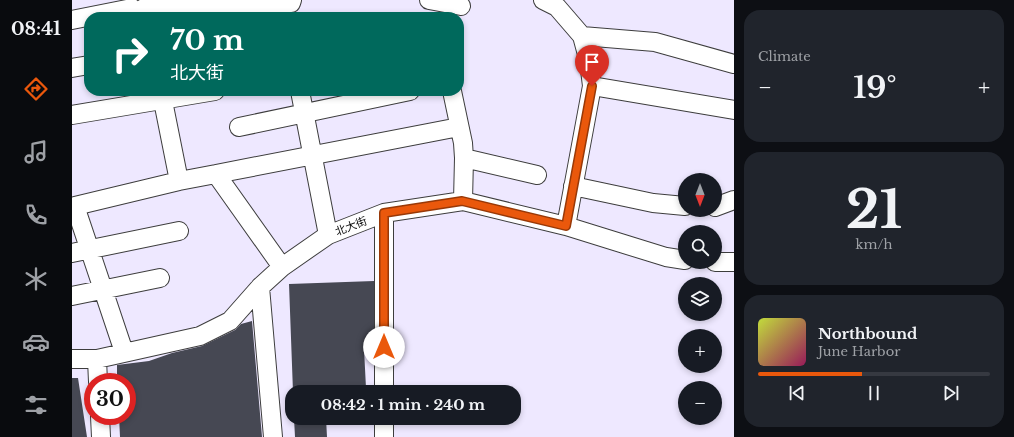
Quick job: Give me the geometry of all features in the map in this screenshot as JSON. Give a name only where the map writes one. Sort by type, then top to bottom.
[{"type":"street","points":[[116,12],[138,8],[291,3],[292,0]]},
{"type":"street","points":[[429,0],[460,8]]},
{"type":"street","points":[[543,0],[557,7],[582,36],[589,62],[592,86],[566,226]]},
{"type":"street","points":[[72,20],[84,18]]},
{"type":"street","points":[[582,36],[655,42],[734,64]]},
{"type":"street","points":[[72,68],[84,66]]},
{"type":"street","points":[[592,86],[734,110]]},
{"type":"street","points":[[72,115],[162,96],[179,181]]},
{"type":"street","points":[[301,96],[328,235]]},
{"type":"street","points":[[239,127],[386,96]]},
{"type":"street","points":[[453,96],[463,143],[464,158],[462,201]]},
{"type":"street","points":[[124,352],[75,206],[179,181],[459,127]]},
{"type":"street","points":[[464,158],[537,175]]},
{"type":"street","points":[[216,174],[282,267]]},
{"type":"street","points":[[573,186],[653,203],[678,205]]},
{"type":"street","points":[[722,204],[734,200]]},
{"type":"street","name":"北大街","points":[[72,359],[97,359],[200,336],[230,321],[260,287],[282,267],[328,235],[384,213],[462,201],[566,226],[666,257],[678,259]]},
{"type":"street","points":[[384,213],[384,385]]},
{"type":"street","points":[[72,253],[179,231]]},
{"type":"street","points":[[722,262],[734,262]]},
{"type":"street","points":[[72,296],[160,278]]},
{"type":"street","points":[[260,287],[273,437]]},
{"type":"street","points":[[97,359],[98,373]]},
{"type":"street","points":[[100,425],[101,437]]},
{"type":"street","points":[[384,425],[384,437]]},
{"type":"building","points":[[374,281],[374,349],[364,349],[366,385],[293,385],[289,284]]},
{"type":"building","points":[[252,321],[262,437],[120,437],[119,425],[136,425],[136,373],[117,373],[117,365],[149,361],[172,353],[202,346],[235,330],[241,324]]},
{"type":"building","points":[[72,378],[78,378],[87,437],[72,437]]},
{"type":"building","points":[[294,425],[326,425],[327,437],[295,437]]},
{"type":"route","points":[[384,347],[384,213],[462,201],[566,226],[592,86]]}]
